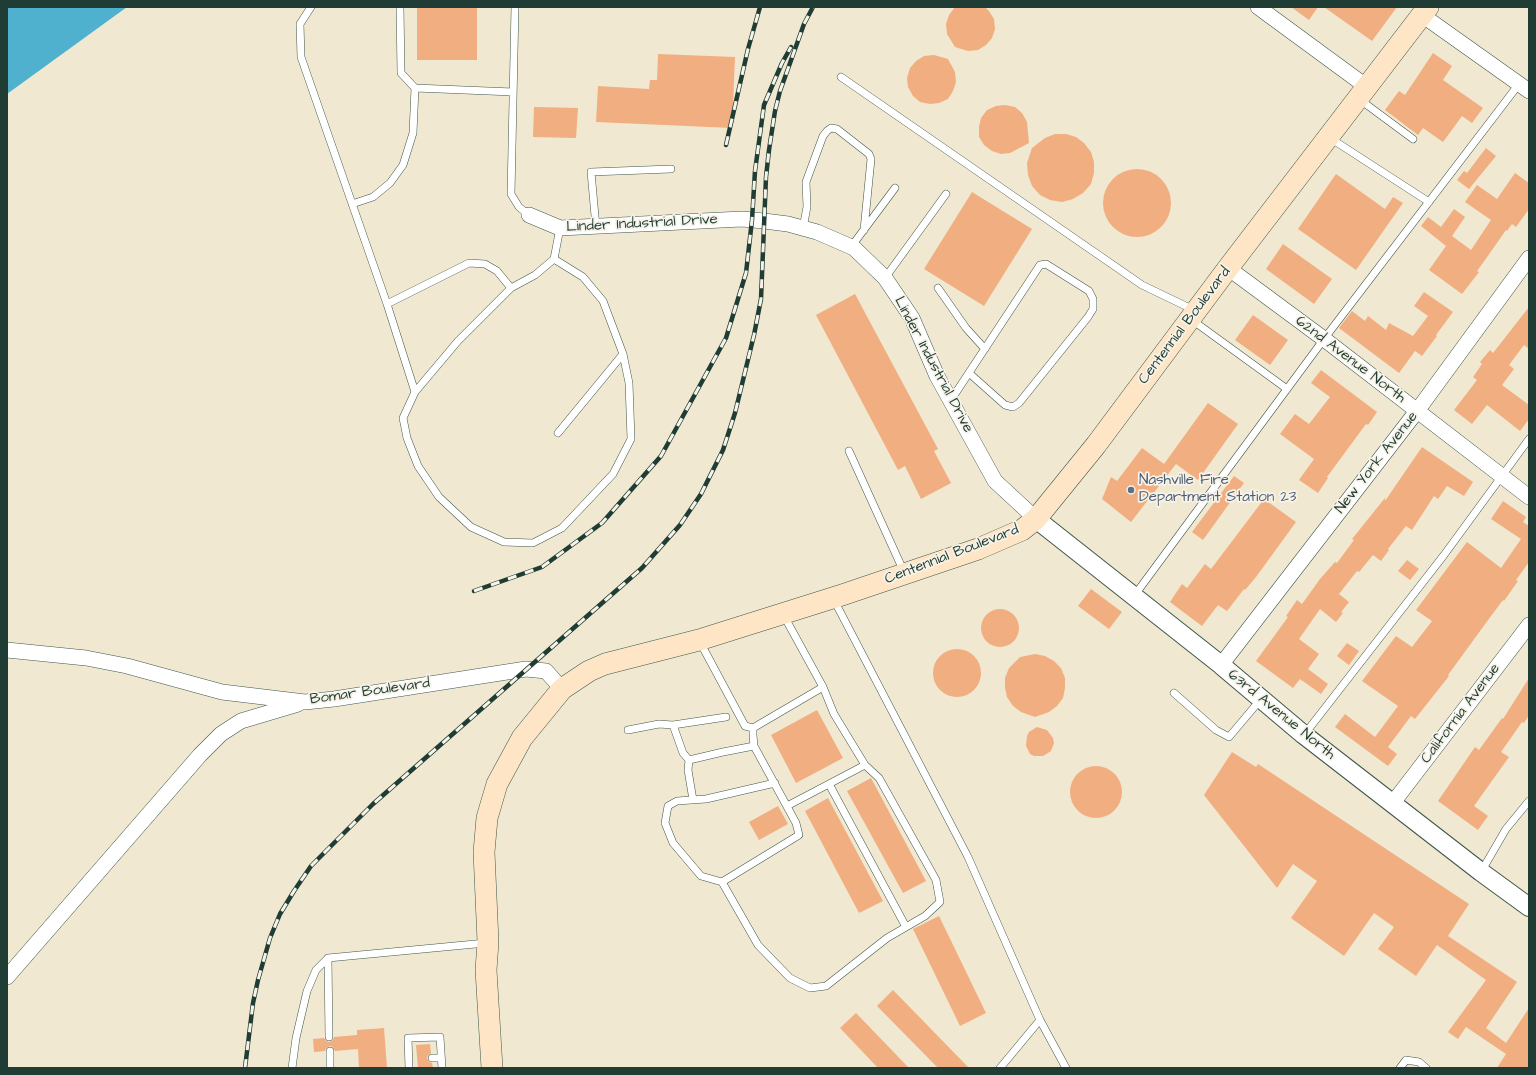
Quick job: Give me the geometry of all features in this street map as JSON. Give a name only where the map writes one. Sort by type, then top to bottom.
[{"type":"main road","name":"Centennial Boulevard","points":[[492,1068],[486,970],[488,942],[484,852],[487,818],[497,784],[522,738],[562,688],[588,671],[605,664],[699,640],[783,615],[978,549],[1022,530],[1036,519],[1100,440],[1228,268],[1425,11]]},
{"type":"main road","name":"Centennial Boulevard","points":[[488,942],[498,981],[504,1068]]},
{"type":"street","points":[[1258,7],[1363,93]]},
{"type":"street","points":[[1425,11],[1524,88]]},
{"type":"street","name":"Linder Industrial Drive","points":[[529,215],[560,228],[742,219],[788,224],[817,232],[851,247],[885,278],[912,318],[937,376],[996,481],[1036,519]]},
{"type":"street","name":"New York Avenue","points":[[1221,665],[1417,412],[1529,258]]},
{"type":"street","name":"62nd Avenue North","points":[[1228,268],[1324,339],[1529,497]]},
{"type":"street","name":"63rd Avenue North","points":[[1036,519],[1221,665],[1304,735],[1480,872],[1529,907]]},
{"type":"street","name":"California Avenue","points":[[1392,804],[1529,625]]},
{"type":"street","name":"Bomar Boulevard","points":[[7,650],[78,657],[127,666],[222,692],[305,702],[334,699],[526,669],[546,672],[562,688]]},
{"type":"street","points":[[7,977],[200,755],[221,734],[241,721],[305,702]]},
{"type":"lane","points":[[311,7],[300,24],[301,57],[387,304],[415,392]]},
{"type":"lane","points":[[400,7],[401,73],[415,88],[513,92]]},
{"type":"lane","points":[[515,7],[511,194],[518,207],[529,215]]},
{"type":"lane","points":[[841,77],[1142,285],[1193,315],[1287,389]]},
{"type":"lane","points":[[352,204],[374,197],[390,184],[404,165],[413,133],[415,88]]},
{"type":"lane","points":[[1134,596],[1324,339],[1429,202],[1524,88]]},
{"type":"lane","points":[[1363,93],[1413,140]]},
{"type":"lane","points":[[803,228],[807,207],[806,182],[823,136],[831,128],[837,129],[868,154],[871,159],[864,230]]},
{"type":"lane","points":[[1329,137],[1429,202]]},
{"type":"lane","points":[[596,227],[591,172],[671,169]]},
{"type":"lane","points":[[851,247],[895,188]]},
{"type":"lane","points":[[885,278],[946,194]]},
{"type":"lane","points":[[554,259],[583,277],[603,301],[623,354],[629,383],[632,439],[613,474],[562,528],[533,543],[504,542],[471,526],[439,497],[418,466],[407,438],[403,418],[415,392],[458,341],[511,288],[535,275],[554,259],[560,228]]},
{"type":"lane","points":[[387,304],[469,263],[485,264],[497,271],[511,288]]},
{"type":"lane","points":[[951,400],[1041,263],[1046,264],[1065,275],[1089,291],[1093,309],[1088,317],[1014,407],[1005,405],[969,373]]},
{"type":"lane","points":[[938,288],[966,328],[985,349]]},
{"type":"lane","points":[[558,433],[623,354]]},
{"type":"lane","points":[[1304,735],[1439,561],[1529,439]]},
{"type":"lane","points":[[849,451],[905,574]]},
{"type":"lane","points":[[833,598],[968,857],[1040,1020],[1066,1068]]},
{"type":"lane","points":[[775,783],[693,800],[677,801],[668,806],[665,823],[673,843],[701,876],[722,882],[758,945],[790,978],[810,988],[826,986],[887,938],[925,916],[940,902],[936,880],[879,778],[865,765],[834,714],[823,686],[783,615]]},
{"type":"lane","points":[[699,640],[745,726],[753,728],[823,686]]},
{"type":"lane","points":[[1174,693],[1216,730],[1229,737],[1261,699]]},
{"type":"lane","points":[[628,730],[659,724],[673,725],[726,717]]},
{"type":"lane","points":[[673,725],[683,753],[689,760],[688,770],[693,800]]},
{"type":"lane","points":[[722,882],[799,835],[796,823],[754,746],[753,728]]},
{"type":"lane","points":[[689,760],[754,746]]},
{"type":"lane","points":[[787,806],[865,765]]},
{"type":"lane","points":[[829,784],[906,927]]},
{"type":"lane","points":[[1480,872],[1506,829],[1529,801]]},
{"type":"lane","points":[[292,1068],[296,1038],[307,990],[316,970],[328,958],[488,942]]},
{"type":"lane","points":[[328,958],[329,1037]]},
{"type":"lane","points":[[1000,1068],[1040,1020]]},
{"type":"lane","points":[[409,1068],[408,1038],[440,1037],[442,1068]]},
{"type":"lane","points":[[330,1051],[330,1068]]},
{"type":"lane","points":[[409,1059],[417,1058]]},
{"type":"lane","points":[[432,1058],[441,1058]]},
{"type":"lane","points":[[1400,1068],[1406,1060],[1419,1062],[1426,1068]]},
{"type":"water","points":[[7,7],[127,7],[7,94]]},
{"type":"building","points":[[417,7],[477,7],[477,60],[417,60]]},
{"type":"building","points":[[955,7],[985,7],[989,11],[994,19],[995,29],[992,38],[986,45],[978,50],[968,51],[955,47],[947,34],[946,24],[949,15]]},
{"type":"building","points":[[1291,7],[1318,7],[1309,20]]},
{"type":"building","points":[[1324,7],[1397,7],[1372,41]]},
{"type":"building","points":[[1433,53],[1452,66],[1443,80],[1483,108],[1472,123],[1462,116],[1443,142],[1423,128],[1418,135],[1385,110],[1399,91],[1405,95]]},
{"type":"building","points":[[658,54],[735,57],[732,128],[596,122],[598,86],[649,89],[650,80],[657,80]]},
{"type":"building","points":[[934,55],[948,59],[955,72],[956,82],[948,99],[939,103],[930,104],[920,102],[913,96],[908,87],[907,78],[910,68],[916,61],[924,56]]},
{"type":"building","points":[[1005,105],[1015,107],[1022,113],[1027,122],[1029,143],[1010,153],[1001,154],[992,151],[984,145],[979,137],[979,127],[981,118],[987,110],[996,106]]},
{"type":"building","points":[[534,107],[578,108],[576,138],[533,137]]},
{"type":"building","points":[[1055,134],[1066,134],[1076,137],[1084,143],[1091,152],[1094,162],[1094,173],[1091,184],[1083,193],[1073,199],[1062,202],[1050,200],[1040,195],[1032,186],[1028,175],[1027,163],[1032,148],[1045,138]]},
{"type":"building","points":[[1486,148],[1496,156],[1469,189],[1457,180],[1464,171],[1467,173]]},
{"type":"building","points":[[1137,169],[1150,172],[1161,179],[1168,190],[1171,203],[1168,216],[1161,227],[1150,234],[1137,237],[1124,234],[1113,227],[1106,216],[1103,203],[1106,190],[1113,179],[1124,172]]},
{"type":"building","points":[[1515,173],[1529,183],[1529,209],[1516,227],[1512,224],[1507,231],[1506,230],[1477,271],[1479,272],[1462,294],[1429,270],[1446,246],[1421,226],[1428,217],[1441,227],[1454,209],[1465,217],[1452,236],[1471,250],[1491,220],[1465,202],[1477,185],[1497,199]]},
{"type":"building","points":[[1336,174],[1385,209],[1393,197],[1403,203],[1356,270],[1298,229]]},
{"type":"building","points":[[972,192],[1032,229],[984,306],[924,269]]},
{"type":"building","points":[[1283,244],[1332,279],[1314,304],[1266,269]]},
{"type":"building","points":[[1424,292],[1453,312],[1422,356],[1415,351],[1399,373],[1339,328],[1352,311],[1365,321],[1368,316],[1386,330],[1389,323],[1413,336],[1428,316],[1414,306]]},
{"type":"building","points":[[855,294],[938,449],[934,451],[951,483],[921,499],[905,466],[898,470],[816,315]]},
{"type":"building","points":[[1529,307],[1529,349],[1524,345],[1509,365],[1514,369],[1502,385],[1529,405],[1529,419],[1520,431],[1487,405],[1472,424],[1454,410],[1477,380],[1473,377],[1482,364],[1480,362],[1490,350],[1493,353]]},
{"type":"building","points":[[1253,315],[1288,340],[1270,365],[1235,340]]},
{"type":"building","points":[[1321,370],[1377,412],[1368,425],[1366,424],[1327,477],[1328,478],[1318,493],[1299,480],[1314,459],[1280,434],[1295,414],[1309,424],[1330,397],[1311,383]]},
{"type":"building","points":[[1208,403],[1238,424],[1198,480],[1176,464],[1131,522],[1102,499],[1111,477],[1117,481],[1142,448],[1164,464]]},
{"type":"building","points":[[1422,447],[1473,482],[1464,496],[1447,486],[1438,499],[1434,496],[1412,530],[1406,526],[1388,549],[1389,550],[1381,561],[1373,555],[1359,572],[1357,571],[1339,594],[1349,602],[1341,612],[1343,613],[1336,622],[1320,609],[1299,639],[1319,654],[1308,669],[1328,684],[1321,694],[1300,679],[1293,688],[1256,661],[1288,617],[1286,616],[1297,600],[1302,604],[1320,579],[1335,562],[1337,563],[1354,540],[1352,539],[1385,498],[1385,501]]},
{"type":"building","points":[[1234,476],[1244,483],[1203,540],[1192,532]]},
{"type":"building","points":[[1264,499],[1296,522],[1256,577],[1245,590],[1244,589],[1227,611],[1218,605],[1202,626],[1170,602],[1182,584],[1187,588],[1205,564],[1211,569]]},
{"type":"building","points":[[1503,501],[1526,517],[1523,522],[1529,526],[1529,562],[1516,580],[1518,581],[1504,601],[1503,600],[1491,616],[1448,675],[1449,676],[1415,719],[1411,716],[1388,747],[1397,754],[1388,766],[1335,727],[1345,714],[1375,737],[1398,706],[1362,681],[1396,636],[1412,647],[1432,621],[1416,610],[1467,542],[1501,568],[1521,539],[1491,519]]},
{"type":"building","points":[[1407,560],[1419,569],[1410,580],[1398,571]]},
{"type":"building","points":[[1091,589],[1122,612],[1109,629],[1078,606]]},
{"type":"building","points":[[996,609],[1004,609],[1014,614],[1018,621],[1018,635],[1014,642],[1004,647],[996,647],[986,642],[984,639],[981,632],[981,624],[986,614],[989,612]]},
{"type":"building","points":[[1347,643],[1359,651],[1349,665],[1337,656]]},
{"type":"building","points":[[957,649],[966,651],[974,656],[979,664],[981,673],[979,682],[974,690],[966,695],[957,697],[948,695],[940,690],[935,682],[933,673],[935,664],[940,656],[948,651]]},
{"type":"building","points":[[1035,654],[1045,656],[1054,661],[1061,668],[1065,678],[1065,688],[1063,698],[1057,706],[1049,712],[1035,717],[1021,712],[1013,706],[1007,697],[1005,678],[1009,668],[1020,657]]},
{"type":"building","points":[[1529,678],[1529,715],[1524,723],[1522,722],[1501,752],[1509,757],[1474,806],[1488,816],[1478,830],[1438,801],[1475,747],[1479,750],[1502,718],[1503,719]]},
{"type":"building","points":[[817,710],[843,758],[796,783],[771,735]]},
{"type":"building","points":[[1037,727],[1047,730],[1053,738],[1054,743],[1051,751],[1043,756],[1034,756],[1030,754],[1026,746],[1029,732]]},
{"type":"building","points":[[1232,752],[1256,767],[1258,764],[1469,904],[1448,936],[1517,982],[1486,1028],[1506,1043],[1529,1008],[1529,1068],[1497,1068],[1506,1054],[1466,1027],[1458,1039],[1448,1032],[1486,980],[1437,945],[1416,976],[1378,949],[1394,927],[1374,913],[1344,956],[1291,918],[1317,881],[1293,864],[1277,888],[1204,795]]},
{"type":"building","points":[[1096,766],[1110,770],[1118,778],[1122,792],[1118,806],[1110,814],[1096,818],[1082,814],[1074,806],[1070,792],[1074,778],[1082,770]]},
{"type":"building","points":[[871,778],[926,881],[903,893],[847,791]]},
{"type":"building","points":[[828,798],[883,901],[859,913],[805,811]]},
{"type":"building","points":[[778,806],[788,824],[759,840],[749,822]]},
{"type":"building","points":[[939,916],[986,1013],[960,1026],[913,929]]},
{"type":"building","points":[[893,990],[969,1068],[938,1068],[877,1006]]},
{"type":"building","points":[[856,1013],[909,1068],[878,1068],[840,1028]]},
{"type":"building","points":[[384,1028],[387,1068],[359,1068],[358,1049],[335,1051],[333,1047],[330,1046],[326,1048],[325,1051],[314,1052],[313,1039],[324,1038],[329,1042],[333,1040],[334,1037],[357,1035],[357,1030]]},
{"type":"building","points":[[430,1044],[431,1053],[427,1058],[429,1062],[432,1063],[433,1068],[418,1068],[416,1045]]},
{"type":"railway","points":[[726,145],[748,49],[760,7]]},
{"type":"railway","points":[[245,1068],[253,1003],[270,938],[280,914],[311,866],[373,804],[642,568],[680,525],[701,494],[723,450],[735,413],[754,335],[761,299],[766,177],[775,111],[780,91],[804,24],[813,7]]},
{"type":"railway","points":[[474,591],[542,567],[602,523],[661,456],[726,338],[746,273],[752,220],[755,171],[764,105],[782,63],[791,47]]},
{"type":"place","name":"Nashville Fire Department Station 23","points":[[1131,490]]}]
